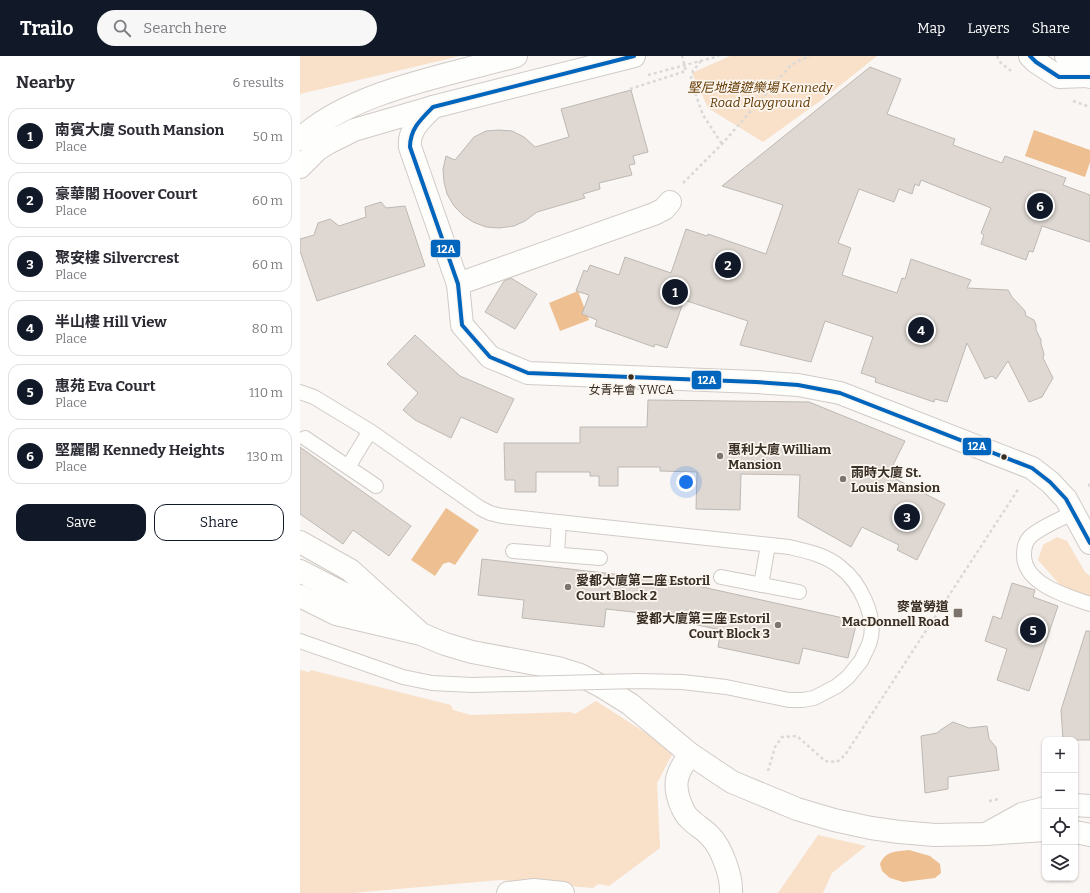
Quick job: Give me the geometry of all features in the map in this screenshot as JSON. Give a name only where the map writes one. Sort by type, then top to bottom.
[{"type":"main road","points":[[300,139],[311,129],[336,113],[373,98],[411,84],[516,56]]},
{"type":"main road","points":[[300,167],[317,150],[328,142],[354,130],[433,107],[634,56]]},
{"type":"main road","points":[[1030,56],[1036,62],[1059,77],[1081,66]]},
{"type":"main road","points":[[433,107],[412,131],[410,137],[410,147],[458,284],[462,325],[490,357],[528,373],[756,382],[798,385],[840,393],[1032,468],[1050,482],[1069,506],[1090,542]]},
{"type":"main road","points":[[458,284],[654,214],[664,208],[675,193]]},
{"type":"main road","points":[[300,542],[350,570],[421,634]]},
{"type":"main road","points":[[300,571],[421,634],[445,644],[472,652],[558,668],[580,675],[630,704],[690,754],[732,782],[797,809],[834,820],[898,832],[935,835],[986,834],[1042,830]]},
{"type":"main road","points":[[300,596],[336,614],[421,634]]},
{"type":"main road","points":[[690,754],[679,769],[676,793],[687,817],[711,837],[718,848],[731,880],[732,893]]},
{"type":"main road","points":[[1078,805],[1090,806]]},
{"type":"main road","points":[[986,834],[1022,814],[1042,809]]},
{"type":"main road","points":[[1078,833],[1090,835]]},
{"type":"main road","points":[[508,893],[534,890],[563,893]]},
{"type":"lane","points":[[300,392],[314,396],[370,430],[480,508],[490,513],[502,516],[789,547],[810,552],[841,567],[851,578],[866,602],[871,622],[870,641],[861,661],[848,677],[837,686],[814,698],[803,700],[789,700],[726,687],[682,682],[638,681],[472,684],[432,682],[403,677],[300,641]]},
{"type":"lane","points":[[348,467],[370,430]]},
{"type":"lane","points":[[306,438],[376,486]]},
{"type":"lane","points":[[1069,506],[1030,537],[1024,549],[1026,568],[1037,580],[1046,586],[1090,604]]},
{"type":"lane","points":[[557,554],[559,522]]},
{"type":"lane","points":[[761,585],[768,545]]},
{"type":"lane","points":[[513,551],[600,558]]},
{"type":"lane","points":[[721,577],[798,592]]},
{"type":"path","points":[[630,89],[686,71],[682,56]]},
{"type":"path","points":[[719,56],[701,61],[693,71],[691,78],[703,114],[722,144]]},
{"type":"path","points":[[675,193],[722,144],[790,66],[810,56]]},
{"type":"path","points":[[768,771],[775,747],[782,737],[797,736],[825,761],[837,762],[845,755],[1020,486]]},
{"type":"path","points":[[930,624],[936,628]]},
{"type":"green space","points":[[300,56],[460,56],[300,94]]},
{"type":"green space","name":"堅尼地道遊樂場 Kennedy Road Playground","points":[[730,56],[877,56],[823,99],[763,142],[708,108],[692,73]]},
{"type":"green space","points":[[1057,537],[1067,541],[1085,572],[1090,576],[1090,597],[1061,586],[1038,560],[1043,545]]},
{"type":"green space","points":[[300,670],[309,672],[311,670],[451,705],[453,710],[471,715],[570,712],[575,714],[596,701],[674,751],[657,783],[660,848],[609,886],[598,884],[593,888],[500,880],[352,893],[300,893]]},
{"type":"green space","points":[[818,835],[866,846],[832,873],[823,893],[778,893]]},
{"type":"shaded area","points":[[1034,130],[1090,150],[1090,162],[1085,177],[1025,156]]},
{"type":"shaded area","points":[[578,291],[589,320],[560,331],[549,303]]},
{"type":"shaded area","points":[[446,508],[479,530],[455,565],[449,562],[443,564],[435,576],[411,560]]},
{"type":"shaded area","points":[[909,850],[930,856],[940,864],[941,873],[935,878],[903,882],[890,878],[882,871],[880,864],[885,856],[892,852]]},
{"type":"building","points":[[870,67],[901,79],[887,114],[955,139],[953,145],[1002,163],[1005,156],[1066,178],[1063,185],[1090,195],[1090,242],[1042,226],[1033,252],[1029,251],[1026,260],[981,244],[984,235],[981,233],[991,208],[921,180],[919,186],[915,184],[912,194],[899,189],[894,202],[859,189],[838,243],[851,248],[842,275],[897,293],[902,278],[905,279],[911,259],[971,280],[967,288],[1008,290],[1012,297],[1025,311],[1026,316],[1034,320],[1036,330],[1041,340],[1044,354],[1043,358],[1053,378],[1042,397],[1029,402],[1008,361],[996,379],[992,376],[985,379],[967,343],[947,402],[935,399],[934,402],[875,382],[876,378],[861,373],[873,337],[825,321],[811,362],[740,345],[748,321],[684,300],[667,348],[655,344],[654,347],[595,326],[597,320],[582,314],[589,295],[576,291],[584,270],[587,272],[590,265],[619,275],[625,257],[671,273],[686,229],[707,236],[708,234],[766,254],[783,205],[722,186]]},
{"type":"building","points":[[631,90],[648,152],[633,156],[635,164],[629,165],[632,175],[599,183],[600,189],[583,194],[585,198],[537,212],[525,221],[514,226],[499,228],[486,227],[473,222],[464,216],[454,206],[447,194],[444,182],[443,169],[446,156],[455,160],[474,137],[486,131],[512,131],[524,137],[535,147],[569,137],[561,109]]},
{"type":"building","points":[[381,202],[386,208],[405,206],[425,266],[317,301],[300,251],[300,239],[314,235],[318,223],[330,219],[339,226],[366,217],[365,207]]},
{"type":"building","points":[[511,278],[537,294],[515,329],[485,312],[504,281]]},
{"type":"building","points":[[415,335],[460,376],[514,399],[497,433],[461,417],[451,438],[415,420],[403,410],[418,393],[387,364]]},
{"type":"building","points":[[648,400],[809,402],[905,441],[888,475],[945,504],[917,560],[897,550],[899,545],[862,527],[851,547],[798,517],[800,475],[741,474],[740,510],[696,509],[697,472],[660,471],[660,467],[618,467],[618,486],[599,486],[599,476],[590,476],[590,472],[536,472],[536,492],[515,492],[515,480],[505,480],[504,443],[580,443],[580,427],[647,427]]},
{"type":"building","points":[[300,447],[411,526],[389,556],[353,530],[343,544],[300,514]]},
{"type":"building","points":[[482,559],[675,581],[857,621],[848,658],[803,648],[799,664],[718,647],[721,630],[678,621],[678,617],[606,609],[604,627],[522,618],[524,600],[478,595]]},
{"type":"building","points":[[1012,583],[1035,590],[1033,597],[1058,606],[1029,691],[997,680],[1007,649],[985,641],[993,616],[1001,619]]},
{"type":"building","points":[[1086,631],[1090,631],[1090,740],[1078,740],[1078,737],[1063,737],[1061,710]]},
{"type":"building","points":[[953,722],[969,728],[987,726],[989,739],[996,747],[999,770],[948,777],[948,789],[925,793],[921,736],[937,733]]},
{"type":"transit line","name":"12A","points":[[433,107],[634,56]]},
{"type":"transit line","name":"12A","points":[[1030,56],[1036,62],[1059,77],[1090,77]]},
{"type":"transit line","name":"12A","points":[[433,107],[420,120],[414,130],[410,141],[410,147],[458,284],[462,325],[490,357],[528,373],[756,382],[798,385],[840,393],[1032,468],[1050,482],[1066,499],[1090,543]]},
{"type":"place","name":"堅麗閣 Kennedy Heights","points":[[1040,206]]},
{"type":"place","name":"豪華閣 Hoover Court","points":[[728,265]]},
{"type":"place","name":"南賓大廈 South Mansion","points":[[675,292]]},
{"type":"place","name":"半山樓 Hill View","points":[[921,330]]},
{"type":"place","name":"女青年會 YWCA","points":[[631,377]]},
{"type":"place","name":"惠利大廈 William Mansion","points":[[720,456]]},
{"type":"place","name":"雨時大廈 St. Louis Mansion","points":[[843,479]]},
{"type":"place","name":"聚安樓 Silvercrest","points":[[907,517]]},
{"type":"place","name":"愛都大廈第二座 Estoril Court Block 2","points":[[568,587]]},
{"type":"place","name":"麥當勞道 MacDonnell Road","points":[[958,613]]},
{"type":"place","name":"愛都大廈第三座 Estoril Court Block 3","points":[[778,625]]},
{"type":"place","name":"惠苑 Eva Court","points":[[1033,630]]}]
